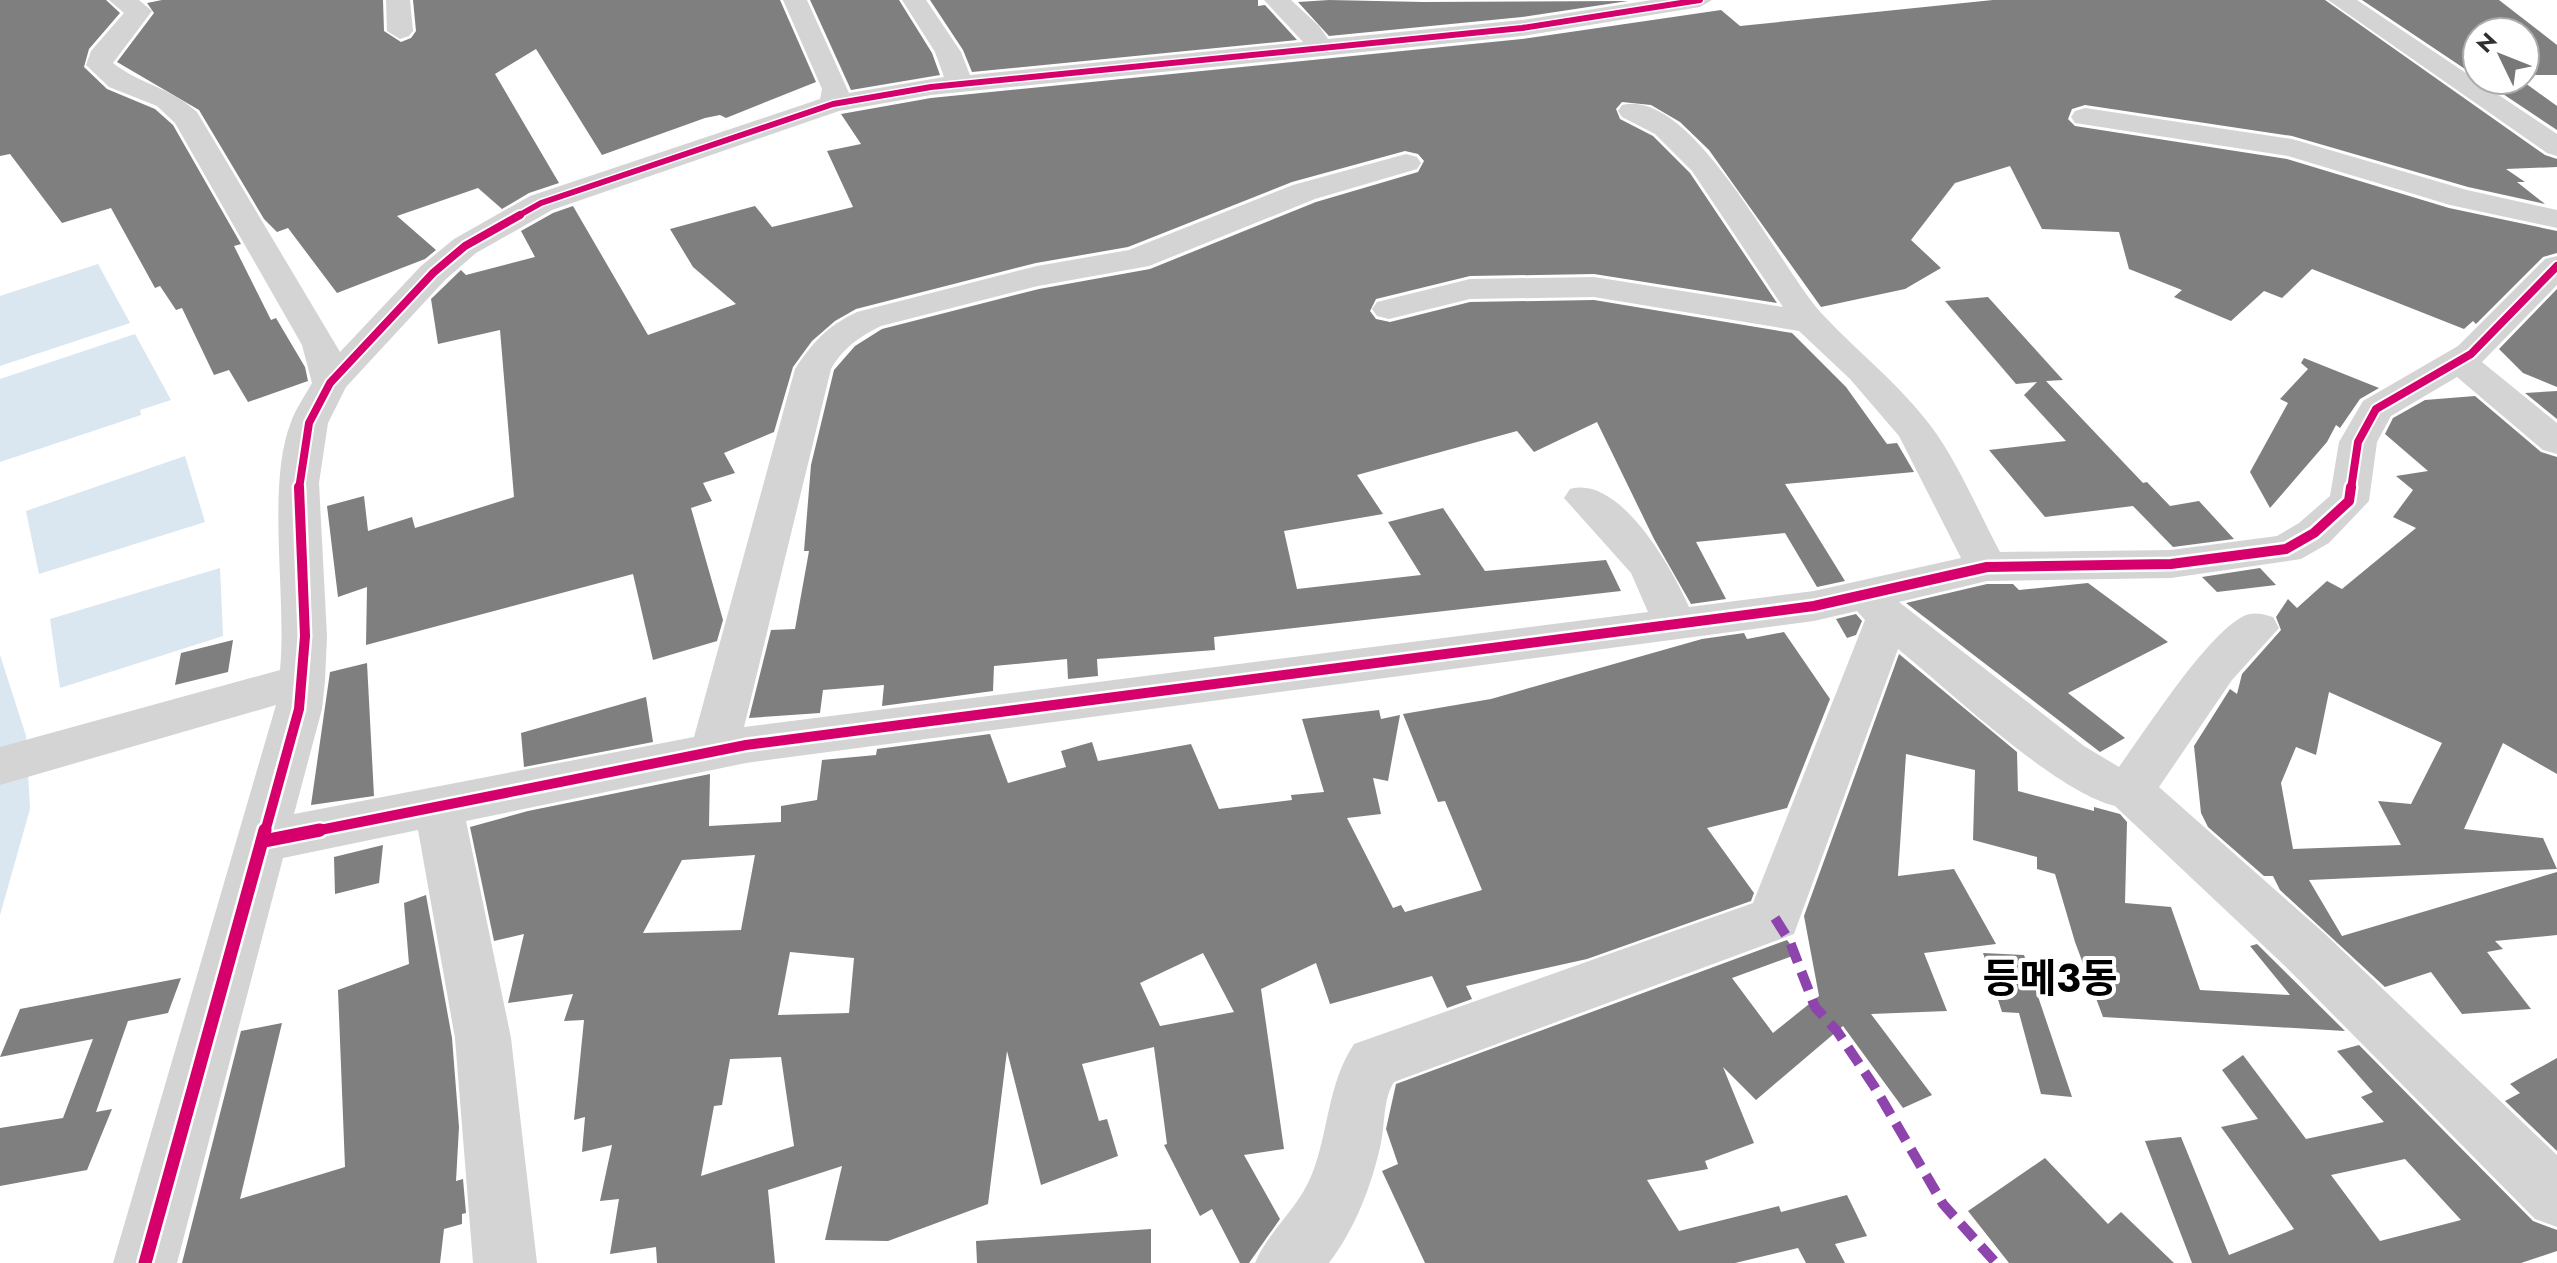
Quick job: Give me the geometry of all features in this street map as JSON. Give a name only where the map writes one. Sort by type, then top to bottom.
[{"type":"street","points":[[121,0],[139,11],[100,57],[99,65],[119,81],[167,100],[187,118],[320,345],[330,383]]},
{"type":"street","points":[[398,0],[400,31]]},
{"type":"street","points":[[795,0],[836,89],[833,104]]},
{"type":"street","points":[[914,0],[948,52],[960,84]]},
{"type":"street","points":[[1276,0],[1310,31],[1319,48]]},
{"type":"street","points":[[2340,0],[2557,147]]},
{"type":"street","points":[[145,1263],[299,709],[305,636],[299,483],[309,423],[330,383],[433,273],[465,246],[541,203],[833,104],[960,84],[1319,48],[1549,38],[1678,1]]},
{"type":"street","points":[[1632,111],[1665,128],[1703,165],[1810,322],[1863,371],[1916,432],[1987,567]]},
{"type":"street","points":[[2085,117],[2292,148],[2461,198],[2557,219]]},
{"type":"street","points":[[714,751],[813,369],[837,337],[869,319],[921,303],[1037,276],[1137,259],[1304,192],[1406,163]]},
{"type":"street","points":[[264,841],[714,751],[1675,624],[1878,607],[1987,567],[2171,564],[2286,549],[2314,533],[2349,501],[2358,442],[2376,409],[2460,362],[2557,266]]},
{"type":"street","points":[[1389,309],[1470,289],[1594,287],[1810,322]]},
{"type":"street","points":[[2460,362],[2557,442]]},
{"type":"street","points":[[1584,498],[1609,520],[1650,567],[1675,624]]},
{"type":"street","points":[[1878,607],[2067,759],[2109,785],[2130,790],[2305,950],[2557,1197]]},
{"type":"street","points":[[1287,1263],[1307,1244],[1339,1192],[1353,1137],[1360,1082],[1374,1063],[1775,918],[1878,607]]},
{"type":"street","points":[[2130,790],[2216,668],[2257,628]]},
{"type":"street","points":[[0,766],[302,681]]},
{"type":"street","points":[[438,805],[483,1038],[505,1263]]},
{"type":"shaded area","points":[[98,264],[130,323],[0,366],[0,296]]},
{"type":"shaded area","points":[[135,334],[171,400],[140,410],[141,415],[0,462],[0,379]]},
{"type":"shaded area","points":[[185,456],[205,522],[39,574],[26,511]]},
{"type":"shaded area","points":[[220,568],[223,636],[60,688],[50,619]]},
{"type":"shaded area","points":[[0,655],[26,736],[30,809],[0,915]]},
{"type":"building","points":[[0,0],[106,0],[120,13],[89,49],[84,67],[107,89],[155,109],[173,125],[241,244],[234,246],[271,320],[276,318],[305,367],[308,381],[248,402],[229,370],[214,375],[182,308],[176,310],[160,286],[155,288],[111,208],[62,223],[10,154],[0,156]]},
{"type":"building","points":[[162,0],[383,0],[384,31],[401,42],[411,38],[416,31],[413,0],[780,0],[816,82],[726,118],[720,115],[705,118],[602,155],[536,49],[495,74],[559,183],[529,193],[502,209],[478,188],[397,216],[436,250],[425,259],[337,293],[288,228],[277,232],[264,219],[199,110],[117,62],[154,13],[147,3]]},
{"type":"building","points":[[810,0],[899,0],[932,53],[940,75],[851,90]]},
{"type":"building","points":[[930,0],[1258,0],[1258,6],[1265,5],[1297,40],[972,72],[963,50]]},
{"type":"building","points":[[1993,0],[2325,0],[2545,155],[2557,159],[2557,167],[2506,169],[2525,182],[2517,182],[2545,204],[2468,187],[2292,136],[2085,105],[2072,109],[2068,119],[2075,126],[2287,159],[2449,208],[2557,231],[2557,253],[2543,257],[2476,324],[2473,321],[2464,329],[2312,269],[2282,298],[2264,291],[2231,321],[2174,297],[2182,290],[2129,269],[2119,232],[2042,229],[2010,166],[1955,183],[1911,240],[1941,268],[1905,289],[1821,307],[1709,150],[1680,122],[1651,105],[1622,102],[1616,109],[1620,119],[1653,136],[1690,173],[1777,303],[1594,274],[1470,276],[1376,299],[1370,311],[1376,319],[1390,322],[1470,302],[1594,300],[1792,333],[1846,387],[1887,444],[1897,443],[1914,472],[1785,484],[1845,581],[1817,587],[1785,533],[1696,542],[1726,599],[1691,604],[1654,539],[1597,422],[1534,452],[1517,431],[1357,475],[1383,514],[1284,531],[1297,589],[1421,575],[1388,522],[1443,508],[1485,571],[1606,560],[1621,591],[1214,637],[1215,650],[1097,659],[1098,676],[1068,679],[1067,659],[994,666],[993,691],[882,706],[884,685],[823,690],[820,713],[749,718],[771,630],[795,629],[809,551],[804,551],[811,465],[834,370],[855,346],[882,329],[1039,289],[1150,269],[1316,202],[1418,172],[1424,161],[1418,154],[1405,151],[1292,182],[1128,247],[1036,263],[856,309],[835,321],[812,341],[793,367],[774,432],[724,453],[735,473],[703,483],[712,501],[691,508],[723,620],[717,641],[653,660],[633,574],[366,645],[367,587],[338,597],[327,506],[364,496],[368,531],[412,517],[415,528],[514,497],[500,330],[438,344],[431,299],[461,270],[466,275],[535,257],[521,231],[553,213],[573,206],[648,335],[736,304],[693,267],[670,229],[755,206],[772,227],[853,207],[827,151],[861,144],[841,114],[931,98],[1522,39],[1721,10],[1740,26]]},
{"type":"building","points":[[2362,0],[2499,0],[2520,16],[2461,16],[2461,66]]},
{"type":"building","points":[[1628,1],[1522,17],[1329,36],[1298,2]]},
{"type":"building","points":[[2541,33],[2557,45],[2557,75],[2541,75]]},
{"type":"building","points":[[2541,94],[2557,106],[2557,130],[2506,96]]},
{"type":"building","points":[[2557,289],[2557,387],[2523,373],[2499,349]]},
{"type":"building","points":[[1988,297],[2063,380],[2046,381],[2143,483],[2147,482],[2170,506],[2199,501],[2234,539],[2173,547],[2133,506],[2045,517],[1989,450],[2066,441],[2024,395],[2037,382],[2016,384],[1945,301]]},
{"type":"building","points":[[2304,358],[2379,388],[2360,399],[2340,428],[2336,425],[2327,442],[2270,508],[2250,472],[2288,403],[2280,399],[2308,369],[2301,363]]},
{"type":"building","points":[[2557,391],[2557,419],[2525,393]]},
{"type":"building","points":[[2475,396],[2541,452],[2557,457],[2557,774],[2503,743],[2464,829],[2543,838],[2557,869],[2309,880],[2342,936],[2557,872],[2557,935],[2495,941],[2503,949],[2487,952],[2531,1009],[2462,1014],[2431,972],[2385,987],[2280,890],[2273,876],[2264,876],[2208,827],[2201,813],[2194,746],[2230,689],[2237,694],[2242,674],[2281,630],[2276,617],[2288,599],[2297,608],[2327,581],[2342,589],[2416,528],[2393,517],[2413,490],[2396,476],[2428,471],[2385,434],[2393,418],[2425,400]],"holes":[[[2329,692],[2442,743],[2411,804],[2378,801],[2401,845],[2293,849],[2281,783],[2296,747],[2316,755]]]},
{"type":"building","points":[[2260,568],[2276,585],[2217,592],[2202,577]]},
{"type":"building","points":[[2088,583],[2168,642],[2068,693],[2125,738],[2100,752],[1906,603],[1987,584],[2013,584],[2019,590]]},
{"type":"building","points":[[1856,614],[1862,621],[1856,635],[1847,638],[1836,619]]},
{"type":"building","points":[[1784,632],[1830,699],[1787,808],[1707,828],[1754,893],[1751,901],[1587,959],[1466,986],[1472,999],[1447,1008],[1432,976],[1330,1004],[1316,963],[1261,989],[1284,1149],[1244,1155],[1280,1219],[1249,1263],[1240,1263],[1212,1209],[1200,1216],[1164,1145],[1167,1144],[1154,1047],[1082,1064],[1099,1121],[1107,1119],[1118,1156],[1041,1185],[1007,1051],[988,1204],[888,1241],[825,1240],[842,1166],[768,1190],[775,1263],[657,1263],[656,1247],[610,1254],[619,1199],[600,1201],[612,1145],[582,1152],[585,1117],[574,1120],[584,1020],[564,1021],[573,994],[508,1003],[524,934],[494,941],[470,827],[528,811],[710,774],[709,826],[781,822],[781,806],[817,800],[822,760],[876,755],[877,749],[990,734],[1008,783],[1066,767],[1061,751],[1092,742],[1098,761],[1191,744],[1219,809],[1292,800],[1291,795],[1324,792],[1302,719],[1379,710],[1381,719],[1400,715],[1388,781],[1373,778],[1381,814],[1347,818],[1393,908],[1401,905],[1405,912],[1482,890],[1445,801],[1438,802],[1403,714],[1491,699],[1702,639],[1744,633],[1747,639]],"holes":[[[755,855],[741,930],[643,933],[682,860]],[[790,952],[854,958],[849,1013],[778,1015]],[[1203,953],[1234,1012],[1160,1026],[1140,983]],[[781,1057],[794,1146],[701,1176],[714,1106],[722,1105],[730,1059]]]},
{"type":"building","points":[[233,640],[228,672],[175,685],[181,653]]},
{"type":"building","points":[[1899,654],[2017,752],[2018,791],[2094,811],[2094,807],[2120,814],[2127,822],[2125,903],[2171,907],[2200,990],[2290,995],[2250,946],[2257,944],[2345,1031],[2103,1017],[2075,942],[2055,874],[2037,869],[2037,857],[1973,840],[1975,770],[1906,754],[1898,876],[1954,869],[1996,944],[1924,953],[1947,1011],[1871,1014],[1932,1095],[1903,1108],[1843,1026],[1756,1100],[1723,1067],[1754,1143],[1705,1161],[1708,1169],[1647,1180],[1679,1231],[1779,1206],[1781,1212],[1847,1195],[1867,1236],[1835,1244],[1845,1263],[1806,1263],[1798,1248],[1735,1263],[1425,1263],[1382,1171],[1398,1164],[1386,1129],[1396,1084],[1787,940],[1798,954],[1732,978],[1773,1033],[1819,996],[1804,916]]},
{"type":"building","points":[[367,663],[374,796],[311,805],[330,672]]},
{"type":"building","points":[[646,697],[653,742],[524,767],[521,733]]},
{"type":"building","points":[[383,845],[379,883],[335,894],[334,857]]},
{"type":"building","points":[[426,895],[452,1038],[459,1127],[456,1181],[463,1179],[466,1213],[462,1214],[462,1224],[444,1229],[440,1263],[182,1263],[241,1031],[282,1023],[240,1199],[345,1167],[338,990],[409,964],[404,903]]},
{"type":"building","points":[[1983,953],[2024,955],[2072,1097],[2041,1094],[2019,1013],[2002,1012]]},
{"type":"building","points":[[181,978],[168,1013],[128,1021],[96,1112],[112,1109],[87,1170],[0,1186],[0,1128],[63,1118],[93,1039],[0,1057],[20,1009]]},
{"type":"building","points":[[2359,1045],[2533,1221],[2557,1230],[2557,1251],[2521,1263],[2192,1263],[2145,1141],[2181,1137],[2229,1255],[2294,1229],[2221,1127],[2258,1119],[2222,1070],[2243,1055],[2306,1139],[2384,1122],[2361,1097],[2373,1092],[2337,1051]],"holes":[[[2405,1159],[2461,1220],[2380,1241],[2331,1175]]]},
{"type":"building","points":[[2557,1058],[2557,1151],[2505,1101],[2520,1093],[2510,1084]]},
{"type":"building","points":[[2045,1158],[2108,1224],[2121,1212],[2174,1263],[2009,1263],[1968,1211]]},
{"type":"building","points":[[1151,1229],[1151,1263],[977,1263],[976,1241]]},
{"type":"marked path","points":[[1775,918],[1790,942],[1815,1007],[1837,1031],[1874,1086],[1943,1204],[1996,1263]]},
{"type":"cycle path","points":[[145,1263],[299,709],[305,636],[299,483],[309,423],[330,383],[433,273],[465,246],[541,203],[833,104],[931,87],[1522,28],[1700,0]]},
{"type":"cycle path","points":[[264,841],[746,745],[1814,606],[1987,567],[2171,564],[2286,549],[2314,533],[2349,501],[2358,442],[2376,409],[2471,354],[2557,266]]},
{"type":"district","name":"등메3동","points":[[2050,978]]}]
